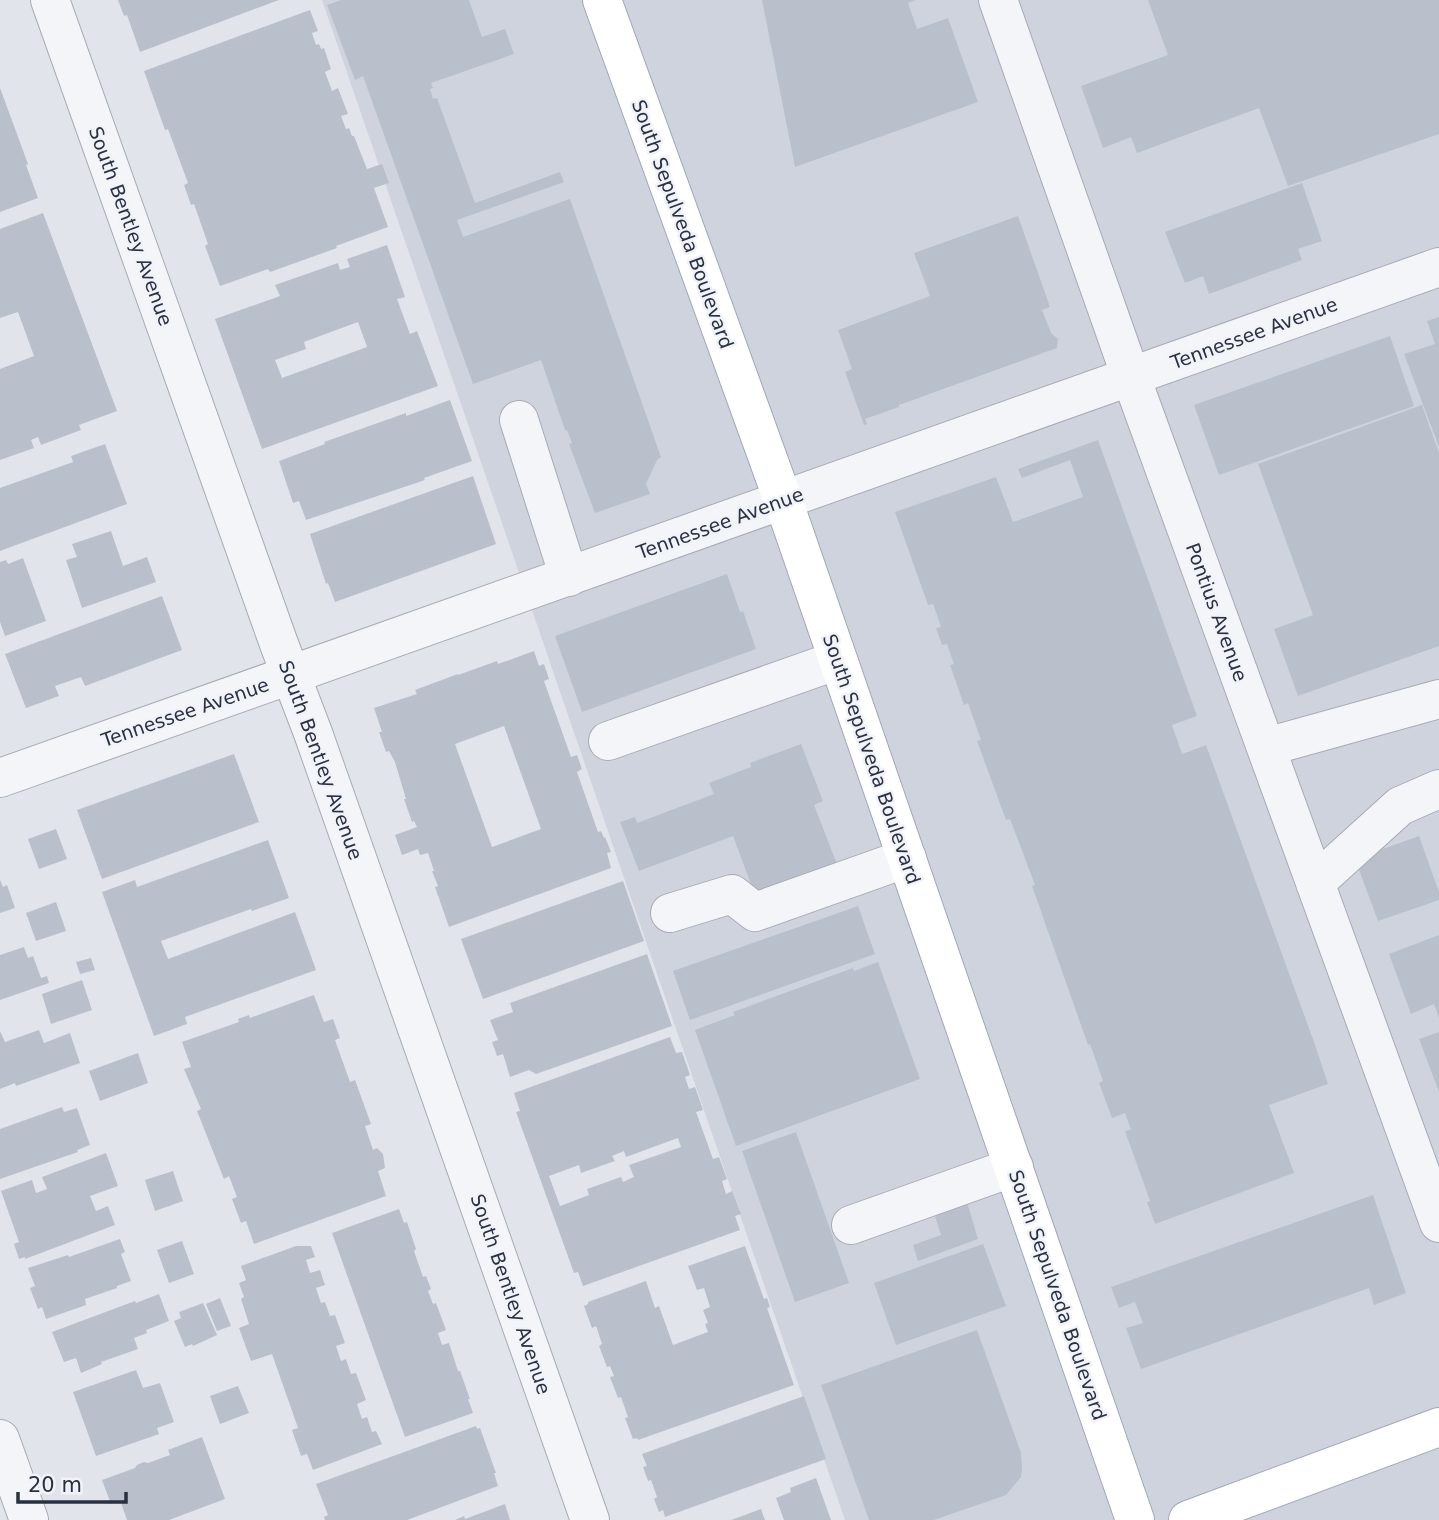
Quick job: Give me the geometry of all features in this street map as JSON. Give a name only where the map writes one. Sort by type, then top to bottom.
[{"type":"main road","name":"South Sepulveda Boulevard","points":[[602,0],[783,500],[1135,1520]]},
{"type":"main road","points":[[1188,1520],[1439,1427]]},
{"type":"street","name":"South Bentley Avenue","points":[[50,0],[590,1520]]},
{"type":"street","name":"Pontius Avenue","points":[[998,0],[1131,377],[1439,1223]]},
{"type":"street","name":"Tennessee Avenue","points":[[0,778],[1439,267]]},
{"type":"street","points":[[519,420],[569,577]]},
{"type":"street","points":[[608,741],[838,660]]},
{"type":"street","points":[[1266,747],[1439,699]]},
{"type":"street","points":[[1315,883],[1400,806],[1439,789]]},
{"type":"street","points":[[670,913],[732,894],[755,912],[907,858]]},
{"type":"street","points":[[851,1224],[1014,1167]]},
{"type":"street","points":[[0,1439],[29,1520]]},
{"type":"shaded area","points":[[322,0],[1439,0],[1439,1520],[845,1520]]},
{"type":"building","points":[[118,0],[279,0],[140,52],[127,15],[124,16]]},
{"type":"building","points":[[341,0],[469,0],[482,37],[505,29],[514,54],[431,83],[433,99],[437,98],[475,203],[560,172],[564,182],[457,220],[463,237],[570,199],[661,457],[646,484],[650,494],[595,513],[541,360],[473,384],[363,76],[355,80],[327,5]]},
{"type":"building","points":[[762,0],[916,0],[908,3],[917,29],[948,18],[978,102],[795,167]]},
{"type":"building","points":[[1148,0],[1439,0],[1439,134],[1288,186],[1259,108],[1137,153],[1131,137],[1103,148],[1081,86],[1168,55]]},
{"type":"building","points":[[310,10],[318,31],[312,33],[316,45],[324,48],[331,69],[325,72],[332,91],[338,88],[348,114],[341,116],[346,129],[349,128],[354,136],[367,169],[382,164],[389,183],[374,188],[388,227],[270,272],[268,269],[220,286],[205,246],[208,244],[194,204],[191,205],[184,185],[188,183],[144,71]]},
{"type":"building","points":[[0,88],[38,198],[0,212]]},
{"type":"building","points":[[1302,183],[1322,241],[1298,249],[1302,260],[1209,294],[1203,276],[1185,283],[1165,232]]},
{"type":"building","points":[[43,213],[117,411],[79,425],[81,430],[41,445],[38,437],[31,440],[34,448],[0,460],[0,369],[34,356],[18,312],[0,318],[0,229]]},
{"type":"building","points":[[1018,216],[1050,307],[1042,310],[1051,333],[1058,339],[1057,348],[899,405],[865,419],[867,424],[864,425],[845,372],[852,369],[838,330],[930,296],[914,253]]},
{"type":"building","points":[[387,245],[405,297],[397,299],[410,334],[417,331],[438,386],[262,449],[215,319],[280,296],[275,285],[338,263],[340,270],[350,267],[347,259]],"holes":[[[358,322],[367,347],[282,378],[275,360],[306,349],[304,342]]]},
{"type":"building","points":[[1439,317],[1439,447],[1404,354],[1435,344],[1427,321]]},
{"type":"building","points":[[1390,336],[1414,406],[1219,475],[1194,405]]},
{"type":"building","points":[[450,400],[472,461],[424,478],[425,480],[306,520],[299,501],[293,503],[279,461],[325,444],[324,442]]},
{"type":"building","points":[[1422,405],[1439,453],[1439,646],[1298,696],[1274,629],[1313,615],[1258,464]]},
{"type":"building","points":[[1098,440],[1197,716],[1172,725],[1182,754],[1206,745],[1328,1084],[1269,1105],[1294,1173],[1155,1224],[1147,1202],[1150,1201],[1125,1131],[1131,1130],[1125,1113],[1112,1118],[1099,1083],[1103,1081],[1032,886],[1035,885],[1010,819],[1006,820],[977,741],[981,740],[968,703],[964,705],[950,665],[954,664],[947,644],[942,645],[936,628],[941,627],[933,604],[928,605],[895,512],[996,477],[1013,522],[1083,497],[1070,460],[1022,478],[1018,469]]},
{"type":"building","points":[[105,444],[127,504],[0,551],[0,488],[73,462],[71,456]]},
{"type":"building","points":[[473,476],[496,544],[335,602],[328,583],[326,584],[310,534]]},
{"type":"building","points":[[111,531],[123,566],[147,557],[156,582],[82,608],[66,560],[77,557],[72,544]]},
{"type":"building","points":[[23,558],[46,621],[5,636],[0,622],[0,562],[6,560],[8,564]]},
{"type":"building","points":[[727,574],[756,649],[582,712],[555,636]]},
{"type":"building","points":[[162,596],[182,650],[85,686],[81,677],[55,686],[59,696],[26,708],[5,654]]},
{"type":"building","points":[[534,651],[539,666],[544,664],[549,679],[544,681],[571,757],[577,755],[582,769],[577,772],[598,832],[601,831],[605,837],[611,852],[607,853],[611,868],[449,927],[435,887],[438,886],[428,853],[420,855],[418,849],[402,855],[395,835],[417,827],[414,821],[412,822],[404,799],[395,762],[389,751],[386,752],[374,708],[417,694],[415,690],[458,674],[497,661],[498,664]],"holes":[[[504,726],[541,829],[492,847],[455,744]]]},
{"type":"building","points":[[801,744],[823,801],[814,805],[837,864],[755,895],[733,836],[639,871],[620,822],[635,817],[637,823],[714,794],[709,783],[751,767],[750,763]]},
{"type":"building","points":[[234,754],[259,822],[102,879],[77,810]]},
{"type":"building","points":[[56,829],[67,859],[39,869],[28,839]]},
{"type":"building","points":[[1419,836],[1439,892],[1439,900],[1378,921],[1355,859]]},
{"type":"building","points":[[268,840],[289,898],[161,941],[168,959],[295,912],[316,970],[185,1017],[187,1024],[154,1036],[102,892],[135,880],[137,887]]},
{"type":"building","points":[[0,880],[3,887],[7,885],[15,908],[0,913]]},
{"type":"building","points":[[623,881],[644,941],[483,999],[461,939]]},
{"type":"building","points":[[56,902],[66,931],[36,941],[26,913]]},
{"type":"building","points":[[858,906],[875,954],[690,1020],[673,971]]},
{"type":"building","points":[[1439,935],[1439,1018],[1434,1004],[1411,1014],[1389,954]]},
{"type":"building","points":[[24,947],[28,958],[33,956],[41,978],[47,976],[49,983],[0,1000],[0,955]]},
{"type":"building","points":[[647,954],[672,1026],[536,1074],[529,1070],[510,1077],[503,1054],[497,1056],[492,1042],[498,1040],[490,1020],[513,1012],[510,1003]]},
{"type":"building","points":[[91,958],[95,970],[80,974],[76,962]]},
{"type":"building","points":[[878,962],[920,1079],[736,1146],[695,1030],[735,1015],[733,1012],[853,968],[854,971]]},
{"type":"building","points":[[82,980],[92,1010],[51,1024],[42,994]]},
{"type":"building","points":[[314,995],[324,1022],[333,1019],[340,1038],[335,1040],[350,1082],[355,1080],[371,1124],[365,1126],[373,1150],[377,1148],[383,1154],[385,1168],[378,1171],[386,1196],[254,1244],[246,1221],[241,1223],[232,1199],[237,1197],[229,1176],[224,1179],[197,1111],[201,1109],[184,1069],[191,1067],[182,1042],[239,1022],[238,1019],[249,1015],[250,1018]]},
{"type":"building","points":[[39,1030],[44,1043],[70,1033],[80,1063],[0,1089],[0,1031],[5,1042]]},
{"type":"building","points":[[1439,1032],[1439,1092],[1419,1039]]},
{"type":"building","points":[[670,1037],[676,1053],[682,1052],[690,1075],[685,1077],[689,1089],[695,1087],[703,1110],[696,1112],[713,1159],[719,1157],[727,1179],[722,1181],[726,1194],[732,1191],[741,1214],[735,1216],[740,1230],[583,1286],[578,1272],[574,1273],[516,1112],[520,1111],[514,1093]],"holes":[[[678,1138],[681,1147],[629,1165],[634,1177],[623,1182],[621,1177],[587,1189],[589,1195],[560,1206],[549,1176],[579,1165],[581,1173],[615,1161],[612,1156],[624,1151],[626,1157]]]},
{"type":"building","points":[[138,1053],[148,1083],[100,1101],[89,1071]]},
{"type":"building","points":[[62,1107],[64,1112],[77,1108],[90,1145],[77,1150],[78,1152],[0,1179],[0,1129]]},
{"type":"building","points":[[796,1132],[849,1283],[795,1302],[742,1151]]},
{"type":"building","points":[[106,1153],[118,1186],[90,1196],[96,1211],[108,1206],[115,1225],[19,1259],[14,1244],[19,1242],[1,1191],[32,1180],[36,1193],[47,1189],[42,1177]]},
{"type":"building","points":[[173,1171],[183,1201],[155,1211],[145,1180]]},
{"type":"building","points":[[1373,1195],[1406,1293],[1374,1305],[1369,1288],[1141,1369],[1126,1328],[1143,1323],[1135,1302],[1119,1308],[1111,1287]]},
{"type":"building","points":[[967,1202],[978,1239],[918,1261],[913,1245],[941,1235],[934,1213]]},
{"type":"building","points":[[399,1209],[404,1223],[407,1222],[423,1277],[426,1276],[431,1289],[428,1291],[433,1304],[436,1303],[446,1330],[438,1333],[442,1345],[449,1343],[473,1413],[405,1437],[332,1233]]},
{"type":"building","points":[[120,1239],[125,1252],[121,1254],[131,1281],[85,1299],[86,1305],[46,1319],[42,1307],[38,1309],[30,1288],[35,1286],[28,1268]]},
{"type":"building","points":[[182,1241],[194,1274],[169,1283],[157,1250]]},
{"type":"building","points":[[983,1244],[1006,1306],[896,1345],[874,1283]]},
{"type":"building","points":[[296,1246],[311,1246],[315,1257],[306,1260],[310,1273],[320,1270],[325,1285],[316,1288],[321,1303],[325,1302],[330,1316],[335,1315],[345,1343],[336,1346],[341,1361],[346,1359],[351,1374],[356,1373],[366,1400],[357,1404],[362,1419],[367,1417],[372,1432],[376,1431],[382,1444],[313,1470],[307,1454],[301,1456],[292,1430],[298,1428],[272,1354],[251,1361],[239,1328],[249,1324],[241,1299],[244,1297],[239,1283],[246,1280],[241,1266]]},
{"type":"building","points":[[745,1246],[764,1299],[767,1298],[770,1307],[767,1308],[794,1385],[638,1440],[633,1439],[621,1397],[618,1398],[610,1377],[614,1376],[610,1366],[607,1367],[599,1346],[602,1344],[596,1326],[592,1328],[584,1306],[588,1302],[646,1281],[655,1308],[659,1306],[673,1345],[708,1332],[703,1310],[710,1307],[704,1288],[697,1290],[688,1266]]},
{"type":"building","points":[[159,1294],[169,1321],[134,1338],[138,1349],[101,1362],[102,1364],[81,1373],[76,1358],[64,1362],[52,1332]]},
{"type":"building","points":[[220,1298],[231,1326],[217,1331],[206,1304]]},
{"type":"building","points":[[203,1303],[217,1335],[185,1347],[174,1321],[181,1318],[179,1312]]},
{"type":"building","points":[[977,1330],[1021,1453],[1021,1477],[1006,1495],[934,1520],[869,1520],[821,1385]]},
{"type":"building","points":[[136,1370],[143,1388],[160,1383],[174,1422],[157,1428],[159,1434],[96,1456],[73,1392]]},
{"type":"building","points":[[238,1386],[249,1413],[220,1424],[210,1396]]},
{"type":"building","points":[[804,1396],[826,1459],[665,1517],[663,1510],[659,1512],[651,1480],[648,1481],[643,1467],[647,1466],[642,1454]]},
{"type":"building","points":[[476,1426],[477,1429],[480,1428],[498,1486],[407,1520],[325,1520],[324,1517],[328,1515],[316,1484]]},
{"type":"building","points":[[202,1437],[225,1499],[169,1520],[127,1520],[120,1500],[111,1504],[102,1480],[144,1462],[170,1455],[168,1450]]},
{"type":"building","points":[[816,1478],[831,1520],[784,1520],[776,1498],[791,1492],[790,1488]]},
{"type":"building","points":[[505,1504],[510,1520],[455,1520],[464,1516],[465,1519]]},
{"type":"building","points":[[761,1509],[765,1520],[731,1520]]}]
